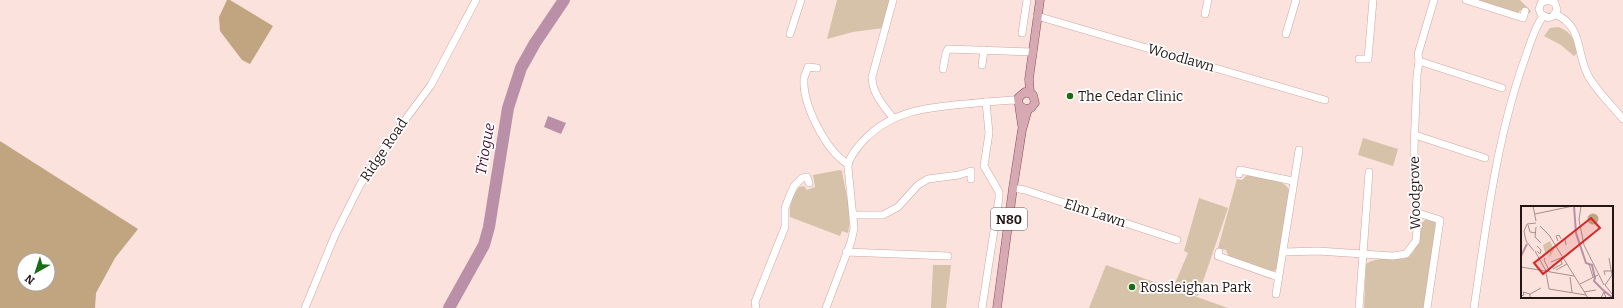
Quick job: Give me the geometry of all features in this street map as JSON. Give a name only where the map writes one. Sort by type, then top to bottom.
[{"type":"main road","points":[[1022,106],[1035,103],[1034,97],[1027,93],[1040,0]]},
{"type":"main road","name":"N80","points":[[997,308],[1022,130],[1022,106],[1020,96],[1027,93]]},
{"type":"street","name":"Ridge Road","points":[[305,308],[335,234],[360,184],[382,151],[431,85],[476,0]]},
{"type":"street","points":[[790,34],[800,0]]},
{"type":"street","points":[[893,0],[872,77],[872,84],[882,106],[893,118]]},
{"type":"street","points":[[1022,34],[1027,0]]},
{"type":"street","points":[[1204,14],[1208,0]]},
{"type":"street","points":[[1286,34],[1296,0]]},
{"type":"street","points":[[1359,58],[1368,59],[1374,0]]},
{"type":"street","name":"Woodgrove","points":[[1284,252],[1318,251],[1394,256],[1406,254],[1416,241],[1415,135],[1419,61],[1418,54],[1434,0]]},
{"type":"street","points":[[1466,0],[1523,18],[1525,11]]},
{"type":"street","points":[[1547,1],[1557,8],[1555,14],[1548,18],[1543,16],[1539,9],[1547,1]]},
{"type":"street","points":[[1555,14],[1567,22],[1576,33],[1581,58],[1589,78],[1598,91],[1623,119]]},
{"type":"street","name":"Woodlawn","points":[[1038,16],[1325,100]]},
{"type":"street","points":[[1474,308],[1497,166],[1512,97],[1535,30],[1543,16]]},
{"type":"street","points":[[943,69],[948,49],[1032,52]]},
{"type":"street","points":[[982,65],[984,50]]},
{"type":"street","points":[[1419,61],[1502,88]]},
{"type":"street","points":[[817,68],[808,67],[804,77],[805,92],[815,122],[824,138],[837,155],[848,164]]},
{"type":"street","points":[[826,308],[854,228],[854,215],[848,164],[855,150],[872,131],[893,118],[915,110],[1013,100],[1022,106]]},
{"type":"street","points":[[982,308],[999,198],[999,192],[984,166],[988,133],[986,102]]},
{"type":"street","name":"Woodgrove","points":[[1415,135],[1486,158]]},
{"type":"street","points":[[1276,294],[1278,277],[1284,252],[1293,181],[1299,150]]},
{"type":"street","points":[[1239,174],[1240,170],[1293,181]]},
{"type":"street","points":[[854,215],[883,215],[898,207],[918,185],[934,177],[959,175],[971,171],[971,179]]},
{"type":"street","points":[[1359,308],[1369,172]]},
{"type":"street","points":[[756,308],[754,302],[785,227],[785,208],[790,195],[794,186],[802,178],[806,177],[809,183]]},
{"type":"street","name":"Elm Lawn","points":[[1013,188],[1025,190],[1177,240]]},
{"type":"street","points":[[1415,212],[1440,220],[1427,308]]},
{"type":"street","points":[[846,252],[948,256]]},
{"type":"street","points":[[1219,252],[1218,256],[1278,277]]},
{"type":"shaded area","points":[[227,0],[230,0],[273,26],[250,64],[242,60],[220,31],[219,17]]},
{"type":"shaded area","points":[[837,0],[891,0],[883,28],[853,32],[827,39]]},
{"type":"shaded area","points":[[1476,0],[1520,0],[1531,11],[1530,13],[1521,10],[1517,13]]},
{"type":"shaded area","points":[[1558,27],[1566,31],[1572,37],[1577,53],[1574,56],[1561,45],[1544,36],[1550,28]]},
{"type":"shaded area","points":[[548,116],[566,123],[561,134],[544,127]]},
{"type":"shaded area","points":[[1363,138],[1398,149],[1393,166],[1358,155]]},
{"type":"shaded area","points":[[0,141],[138,229],[115,258],[96,293],[95,308],[0,308]]},
{"type":"shaded area","points":[[840,170],[842,171],[850,217],[848,233],[842,231],[840,236],[790,217],[790,209],[794,194],[799,187],[804,186],[807,190],[815,187],[813,175]]},
{"type":"shaded area","points":[[1251,174],[1278,181],[1289,190],[1279,267],[1270,272],[1229,257],[1226,250],[1218,248],[1237,179],[1242,180],[1247,175]]},
{"type":"shaded area","points":[[1199,198],[1228,208],[1198,296],[1173,288],[1188,253],[1184,251]]},
{"type":"shaded area","points":[[1427,218],[1433,219],[1436,225],[1425,308],[1364,308],[1366,264],[1375,260],[1401,259],[1408,257],[1413,252],[1417,242],[1419,226]]},
{"type":"shaded area","points":[[933,265],[951,265],[946,308],[931,308]]},
{"type":"shaded area","name":"Rossleighan Park","points":[[1106,265],[1228,308],[1089,308]]},
{"type":"waterway","name":"Triogue","points":[[449,308],[484,245],[489,227],[508,108],[521,68],[535,43],[564,0]]},
{"type":"place","name":"The Cedar Clinic","points":[[1070,96]]},
{"type":"place","name":"Rossleighan Park","points":[[1132,287]]}]
